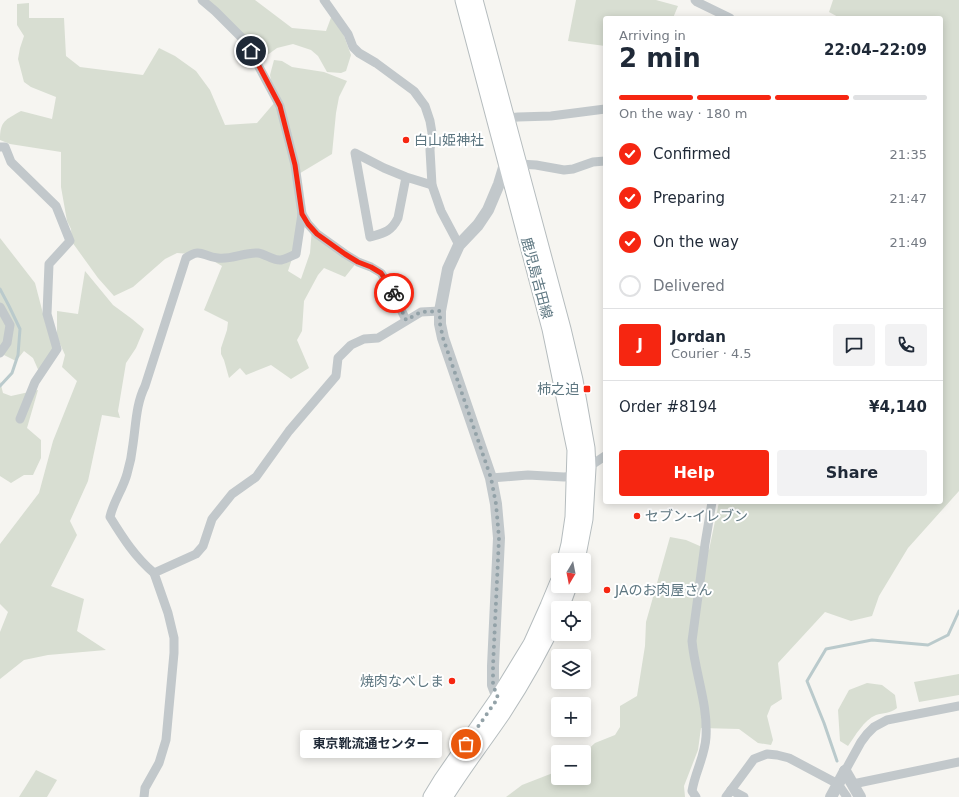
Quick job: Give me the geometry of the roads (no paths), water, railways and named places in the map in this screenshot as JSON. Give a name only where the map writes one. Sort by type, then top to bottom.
[{"type":"main road","name":"鹿児島吉田線","points":[[462,0],[563,329],[575,380],[587,448],[588,468],[585,519],[578,553]]},
{"type":"main road","name":"鹿児島吉田線","points":[[475,0],[507,118],[512,162],[550,329],[575,450],[573,517],[567,553]]},
{"type":"main road","points":[[431,797],[498,698],[531,644],[553,593]]},
{"type":"main road","points":[[445,797],[525,678],[551,628]]},
{"type":"street","points":[[144,797],[144,788],[159,763],[166,740],[174,638],[168,613],[154,573],[145,565],[124,540],[110,517],[112,508],[127,474],[133,445],[140,395],[145,386],[186,258],[196,253],[219,259],[255,253],[263,254],[276,260],[281,260],[296,254],[302,214],[295,165],[280,106],[245,41],[202,0]]},
{"type":"street","points":[[324,0],[348,34],[353,47],[359,53],[376,63],[414,91],[425,106],[432,133],[430,150],[432,185],[442,211],[459,245]]},
{"type":"street","points":[[695,0],[726,16]]},
{"type":"street","points":[[507,118],[551,116],[603,109]]},
{"type":"street","points":[[0,146],[4,147],[11,162],[56,206],[70,241],[49,264],[47,314],[57,349],[35,382],[20,419]]},
{"type":"street","points":[[406,177],[398,218],[393,228],[385,233],[370,237],[355,153],[384,168],[432,185]]},
{"type":"street","points":[[498,698],[493,685],[499,538],[496,504],[491,478],[443,338],[440,324],[440,311],[448,269],[459,245],[478,225],[488,210],[499,184],[512,162],[573,169],[593,162],[603,161]]},
{"type":"street","points":[[302,214],[317,234],[358,262],[381,273],[390,286],[406,320]]},
{"type":"street","points":[[0,307],[10,325],[7,343],[0,353]]},
{"type":"street","points":[[154,573],[196,554],[203,546],[212,519],[232,494],[256,477],[289,431],[336,376],[338,358],[351,345],[364,340],[378,338],[421,312],[440,311]]},
{"type":"street","points":[[491,478],[528,475],[564,477],[575,476],[603,457]]},
{"type":"street","points":[[696,797],[692,791],[693,783],[703,755],[706,738],[706,715],[693,653],[692,641],[712,504]]},
{"type":"street","points":[[831,797],[861,742],[874,727],[887,720],[959,706]]},
{"type":"street","points":[[744,797],[728,793],[754,759],[766,754],[789,758],[838,784],[847,797]]},
{"type":"street","points":[[853,784],[959,762]]},
{"type":"street","points":[[846,771],[860,797]]},
{"type":"waterway","points":[[0,289],[20,329],[18,355],[12,373],[0,386]]},
{"type":"waterway","points":[[837,761],[807,681],[826,649],[872,640],[928,645],[948,635],[959,611]]},
{"type":"place","name":"白山姫神社","points":[[406,140]]},
{"type":"place","name":"柿之迫","points":[[587,389]]},
{"type":"place","name":"セブン-イレブン","points":[[637,516]]},
{"type":"place","name":"JAのお肉屋さん","points":[[607,590]]},
{"type":"place","name":"焼肉なべしま","points":[[452,681]]},
{"type":"place","name":"東京靴流通センター","points":[[466,744]]}]
